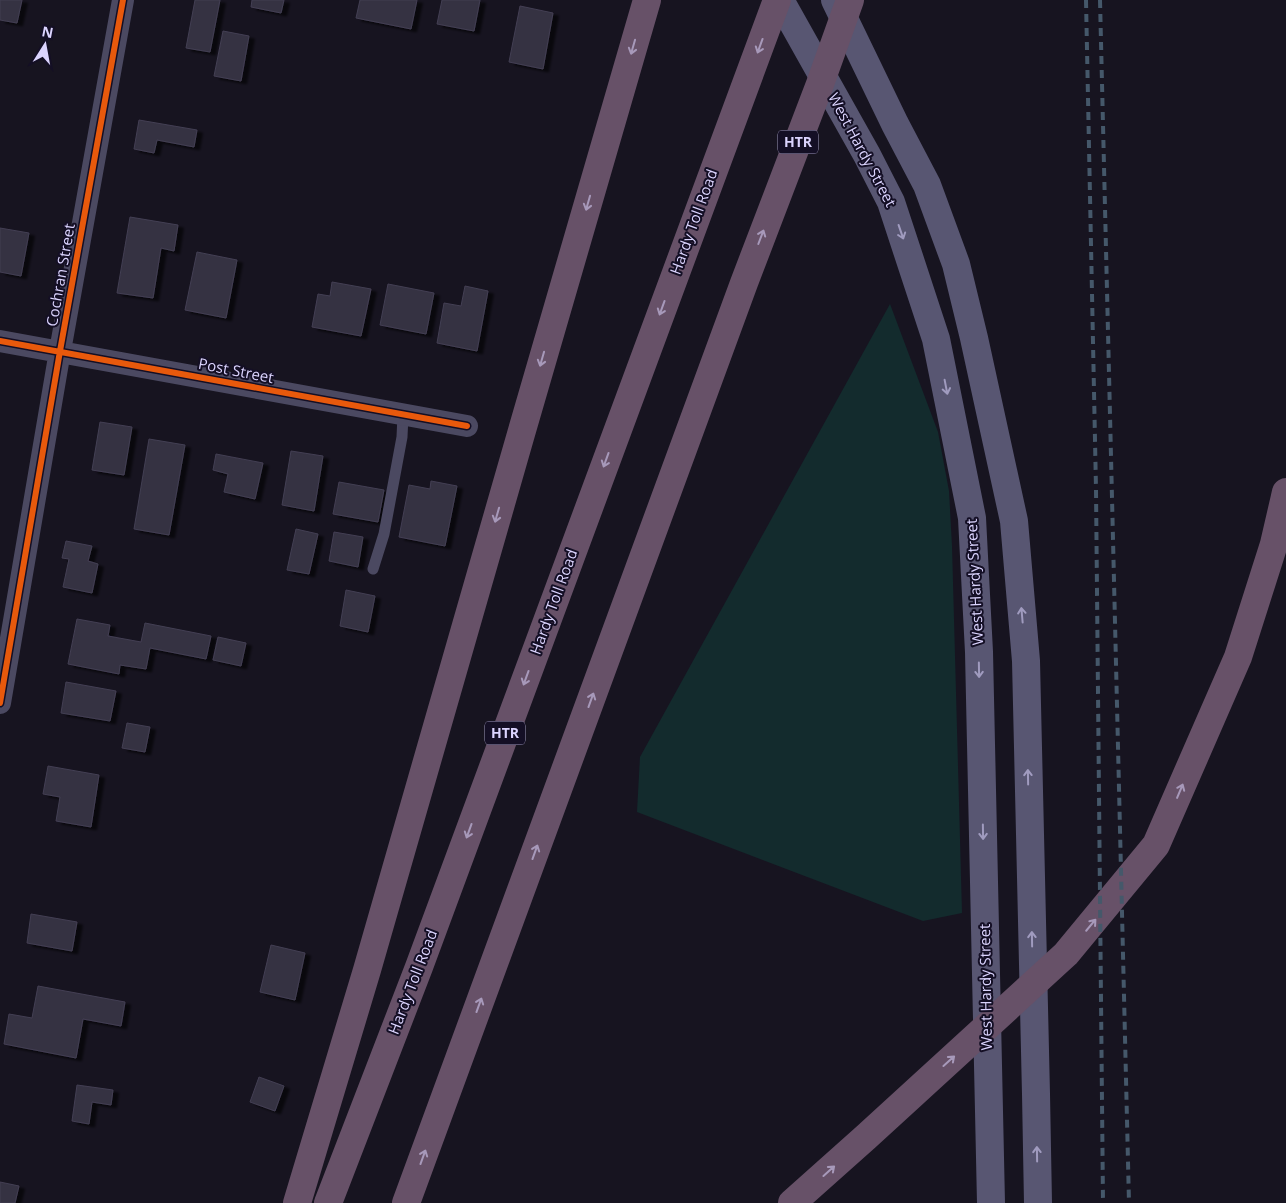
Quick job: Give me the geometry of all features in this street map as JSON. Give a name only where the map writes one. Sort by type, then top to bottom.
[{"type":"highway","points":[[297,1203],[367,970],[647,0]]},
{"type":"highway","name":"Hardy Toll Road","points":[[328,1203],[419,967],[679,262],[778,0]]},
{"type":"highway","name":"HTR","points":[[406,1203],[744,282],[850,0]]},
{"type":"highway","points":[[792,1203],[1066,954],[1156,845],[1238,656],[1274,544],[1286,492]]},
{"type":"main road","name":"West Hardy Street","points":[[778,0],[867,156],[891,202],[936,339],[972,518],[979,652],[991,1203]]},
{"type":"main road","points":[[835,0],[927,185],[956,264],[1014,521],[1026,661],[1038,1203]]},
{"type":"street","name":"Cochran Street","points":[[0,703],[60,351],[123,0]]},
{"type":"street","name":"Post Street","points":[[0,341],[467,426]]},
{"type":"lane","points":[[373,569],[384,534],[402,437],[403,415]]},
{"type":"green space","points":[[890,304],[938,432],[949,491],[952,546],[962,913],[923,921],[637,812],[640,757]]},
{"type":"building","points":[[0,0],[22,0],[17,23],[0,20]]},
{"type":"building","points":[[195,0],[220,0],[210,52],[186,48]]},
{"type":"building","points":[[252,0],[284,0],[281,13],[251,7]]},
{"type":"building","points":[[360,0],[417,0],[411,29],[356,18]]},
{"type":"building","points":[[442,0],[480,0],[474,31],[437,24]]},
{"type":"building","points":[[520,6],[553,13],[543,69],[509,62]]},
{"type":"building","points":[[223,31],[249,36],[241,81],[214,76]]},
{"type":"building","points":[[139,120],[197,130],[194,147],[157,140],[154,153],[134,149]]},
{"type":"building","points":[[130,217],[178,225],[174,251],[161,248],[153,298],[117,293]]},
{"type":"building","points":[[0,228],[29,233],[21,276],[0,272]]},
{"type":"building","points":[[197,252],[237,260],[226,318],[185,310]]},
{"type":"building","points":[[332,282],[371,289],[361,336],[312,327],[318,294],[330,296]]},
{"type":"building","points":[[388,284],[434,293],[426,334],[380,325]]},
{"type":"building","points":[[465,286],[488,291],[477,351],[437,343],[444,303],[461,306]]},
{"type":"building","points":[[100,422],[132,427],[124,475],[92,470]]},
{"type":"building","points":[[149,439],[185,445],[169,535],[134,529]]},
{"type":"building","points":[[291,451],[323,456],[314,511],[282,505]]},
{"type":"building","points":[[216,454],[263,463],[255,499],[224,492],[228,474],[213,470]]},
{"type":"building","points":[[431,481],[457,486],[445,546],[399,537],[409,485],[430,489]]},
{"type":"building","points":[[339,482],[384,490],[378,522],[333,514]]},
{"type":"building","points":[[296,529],[318,534],[309,574],[287,570]]},
{"type":"building","points":[[334,532],[363,537],[358,567],[329,561]]},
{"type":"building","points":[[66,541],[92,546],[88,561],[98,564],[92,593],[63,587],[69,559],[62,558]]},
{"type":"building","points":[[346,590],[375,596],[368,632],[340,626]]},
{"type":"building","points":[[77,619],[110,625],[108,636],[141,642],[145,623],[211,636],[206,659],[150,648],[146,669],[120,665],[119,674],[68,664]]},
{"type":"building","points":[[218,637],[246,643],[241,666],[213,660]]},
{"type":"building","points":[[66,682],[116,691],[110,721],[61,713]]},
{"type":"building","points":[[127,723],[150,727],[145,752],[122,748]]},
{"type":"building","points":[[48,766],[99,775],[91,827],[56,821],[60,797],[43,794]]},
{"type":"building","points":[[31,914],[77,922],[72,951],[27,943]]},
{"type":"building","points":[[271,945],[305,953],[295,1000],[260,992]]},
{"type":"building","points":[[38,986],[125,1002],[121,1026],[83,1019],[76,1058],[4,1044],[9,1014],[32,1018]]},
{"type":"building","points":[[259,1077],[284,1086],[275,1111],[250,1102]]},
{"type":"building","points":[[77,1085],[113,1090],[111,1105],[92,1102],[89,1124],[72,1121]]},
{"type":"building","points":[[0,1182],[19,1186],[15,1203],[0,1203]]},
{"type":"railway","points":[[1086,0],[1096,489],[1103,1203]]},
{"type":"railway","points":[[1100,0],[1129,1203]]},
{"type":"cycle path","points":[[0,703],[60,351],[123,0]]},
{"type":"cycle path","points":[[0,341],[467,426]]}]
